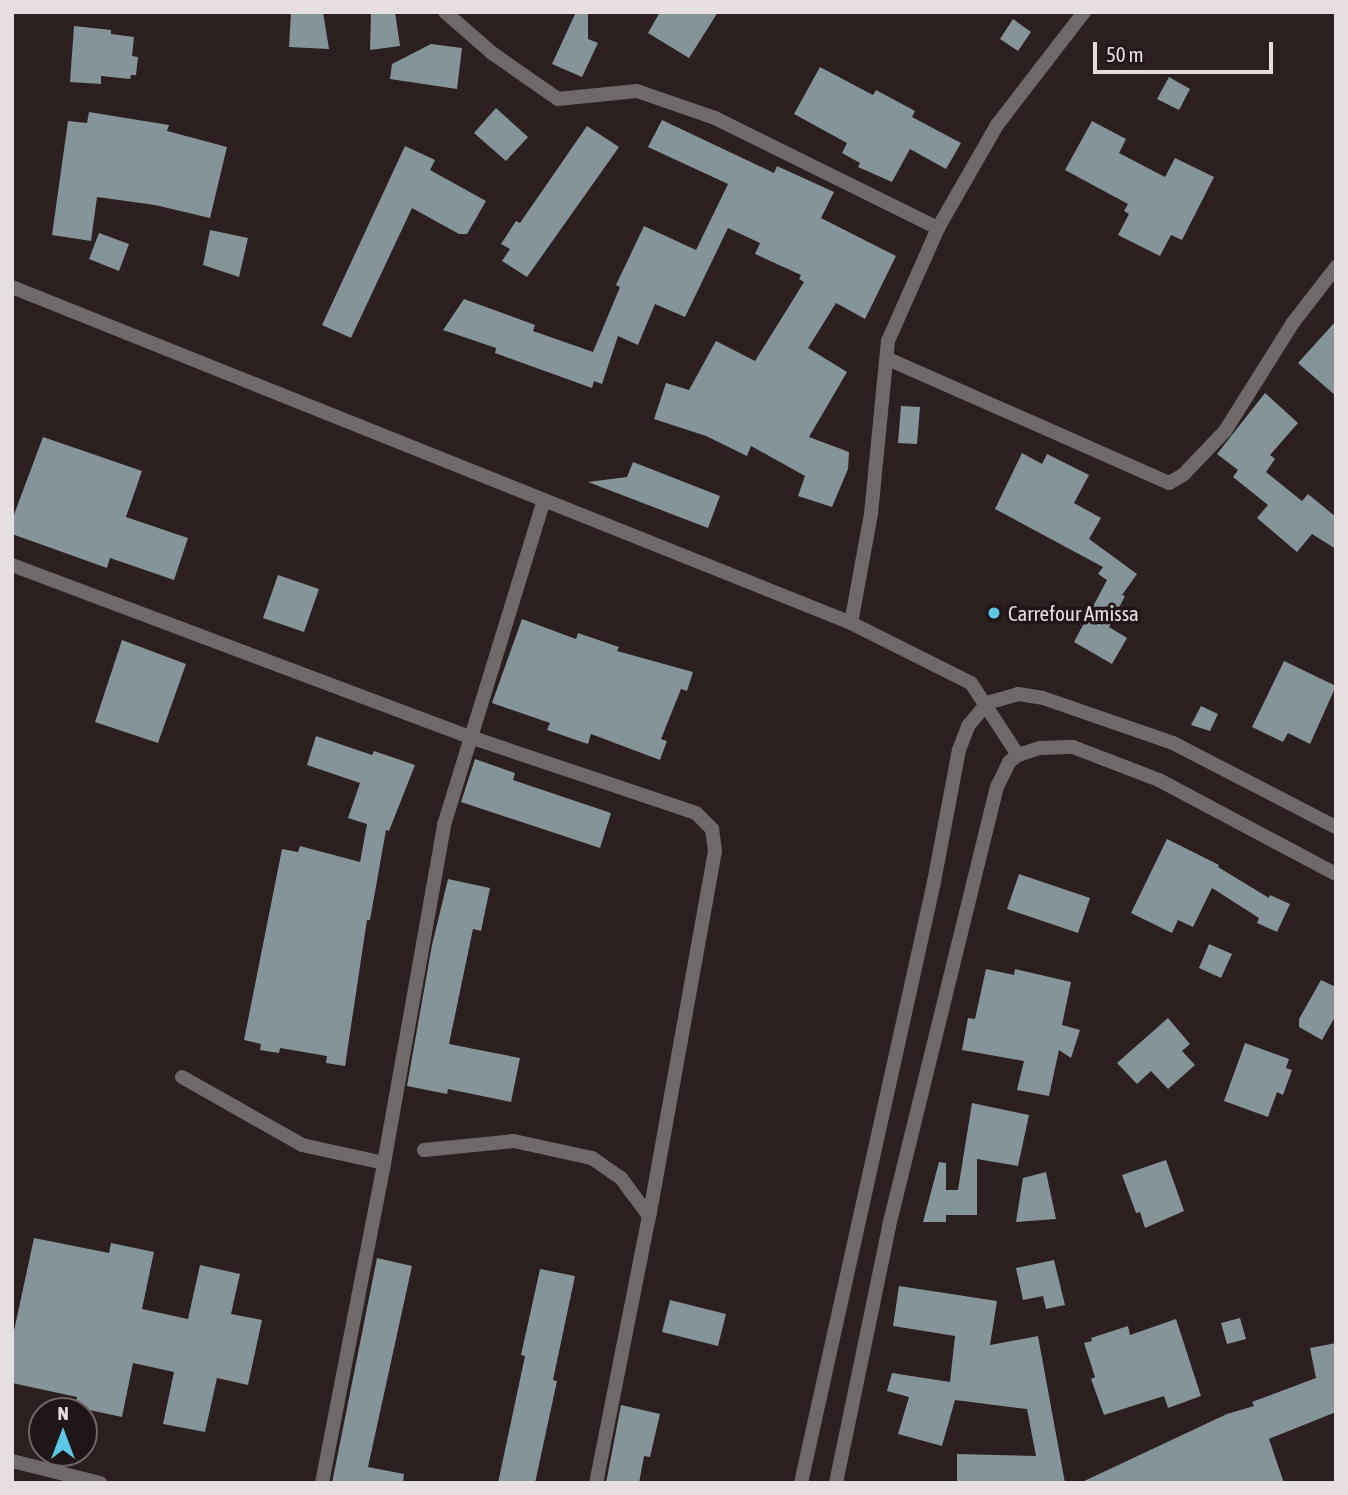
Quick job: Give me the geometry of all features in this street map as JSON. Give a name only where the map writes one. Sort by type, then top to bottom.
[{"type":"street","points":[[445,12],[492,53],[558,99],[637,91],[676,104],[715,118],[938,228]]},
{"type":"street","points":[[850,624],[871,514],[888,341],[938,228],[997,125],[1084,12]]},
{"type":"street","points":[[888,359],[1169,483],[1183,475],[1226,431],[1292,324],[1336,267]]},
{"type":"street","points":[[12,287],[850,624],[971,683],[988,704],[1018,755]]},
{"type":"street","points":[[322,1483],[384,1163],[444,825],[544,500]]},
{"type":"street","points":[[12,565],[470,737],[696,813],[712,830],[715,851],[649,1216],[596,1483]]},
{"type":"street","points":[[801,1483],[934,881],[959,750],[968,726],[988,704],[1018,694],[1043,698],[1173,743],[1336,827]]},
{"type":"street","points":[[836,1483],[889,1226],[997,787],[1009,762],[1018,755],[1040,748],[1073,747],[1159,780],[1336,874]]},
{"type":"street","points":[[182,1077],[302,1145],[384,1163]]},
{"type":"street","points":[[424,1150],[514,1141],[592,1158],[621,1178],[649,1216]]},
{"type":"street","points":[[12,1461],[100,1483]]},
{"type":"building","points":[[291,12],[323,12],[329,49],[289,47]]},
{"type":"building","points":[[371,12],[395,12],[400,46],[370,50]]},
{"type":"building","points":[[576,12],[588,12],[588,39],[598,43],[582,77],[552,64]]},
{"type":"building","points":[[660,12],[718,12],[689,58],[648,33]]},
{"type":"building","points":[[1013,19],[1031,32],[1018,51],[1000,39]]},
{"type":"building","points":[[74,26],[111,30],[111,34],[134,37],[132,56],[138,57],[136,75],[131,75],[130,79],[101,76],[101,84],[70,82]]},
{"type":"building","points":[[431,44],[462,48],[457,89],[390,79],[392,64]]},
{"type":"building","points":[[820,67],[873,95],[876,90],[915,111],[912,117],[961,143],[946,169],[910,149],[892,182],[858,167],[860,163],[842,153],[847,143],[794,114]]},
{"type":"building","points":[[1169,77],[1190,89],[1179,110],[1157,99]]},
{"type":"building","points":[[496,108],[528,137],[506,161],[474,133]]},
{"type":"building","points":[[89,112],[169,125],[167,131],[227,147],[210,218],[155,205],[97,197],[91,241],[52,235],[68,121],[87,123]]},
{"type":"building","points":[[662,120],[774,173],[777,166],[834,192],[821,218],[896,256],[865,319],[836,303],[808,348],[847,372],[809,437],[849,452],[848,469],[832,507],[798,496],[805,476],[751,446],[747,456],[706,436],[654,419],[666,383],[689,390],[716,341],[755,361],[804,282],[799,279],[801,275],[755,254],[760,243],[728,228],[685,317],[655,304],[638,345],[618,336],[602,384],[594,381],[592,388],[495,353],[496,348],[443,330],[464,299],[535,325],[533,331],[593,352],[620,287],[616,285],[644,226],[696,250],[728,184],[648,147]]},
{"type":"building","points":[[1092,121],[1126,139],[1119,153],[1165,177],[1175,158],[1214,177],[1182,240],[1171,235],[1160,256],[1118,235],[1129,214],[1124,211],[1128,204],[1065,170]]},
{"type":"building","points":[[587,126],[619,147],[527,277],[502,261],[510,249],[501,244],[516,221],[520,223]]},
{"type":"building","points":[[405,146],[435,160],[430,170],[486,201],[467,234],[459,234],[412,208],[351,338],[322,325]]},
{"type":"building","points":[[210,230],[248,238],[239,277],[203,265]]},
{"type":"building","points":[[99,233],[129,244],[119,271],[89,259]]},
{"type":"building","points":[[1336,321],[1336,396],[1298,363]]},
{"type":"building","points":[[1265,393],[1298,423],[1270,455],[1275,459],[1266,472],[1302,501],[1308,494],[1336,517],[1336,549],[1312,534],[1297,552],[1257,518],[1268,505],[1233,477],[1238,470],[1217,454]]},
{"type":"building","points":[[901,406],[920,407],[917,444],[898,443]]},
{"type":"building","points":[[43,437],[142,471],[126,517],[188,538],[174,580],[110,558],[107,568],[12,534],[12,520]]},
{"type":"building","points":[[1022,453],[1042,464],[1047,454],[1089,475],[1074,503],[1101,518],[1089,539],[1137,574],[1122,595],[1125,596],[1109,627],[1127,638],[1112,664],[1074,642],[1107,580],[1098,574],[1103,567],[995,509]]},
{"type":"building","points":[[633,462],[720,496],[708,528],[588,482],[627,477]]},
{"type":"building","points":[[278,575],[319,589],[304,632],[263,618]]},
{"type":"building","points":[[522,619],[576,639],[578,633],[619,647],[617,651],[693,672],[687,691],[681,689],[661,739],[667,741],[660,760],[591,734],[588,744],[547,730],[550,723],[492,703]]},
{"type":"building","points":[[122,640],[186,664],[158,743],[95,722]]},
{"type":"building","points":[[1284,661],[1336,686],[1310,744],[1288,733],[1283,742],[1252,727]]},
{"type":"building","points":[[1201,706],[1218,714],[1210,731],[1191,725]]},
{"type":"building","points":[[316,736],[372,755],[374,751],[415,765],[389,831],[386,830],[370,920],[367,920],[345,1066],[326,1063],[327,1056],[280,1048],[279,1053],[260,1050],[261,1044],[244,1040],[282,849],[298,852],[300,846],[360,862],[367,824],[348,818],[360,783],[307,765]]},
{"type":"building","points":[[475,759],[515,773],[513,780],[611,813],[600,848],[461,802]]},
{"type":"building","points":[[1167,839],[1219,865],[1218,867],[1269,898],[1270,895],[1290,904],[1277,932],[1257,923],[1259,918],[1212,888],[1193,927],[1178,920],[1172,933],[1131,913]]},
{"type":"building","points":[[1019,874],[1090,898],[1078,933],[1007,909]]},
{"type":"building","points":[[448,879],[490,888],[481,931],[473,929],[449,1044],[520,1058],[511,1102],[448,1089],[447,1094],[407,1086],[432,945]]},
{"type":"building","points":[[1209,944],[1232,954],[1221,978],[1199,968]]},
{"type":"building","points":[[986,969],[1014,975],[1015,969],[1071,982],[1062,1025],[1080,1030],[1071,1058],[1059,1050],[1049,1096],[1017,1090],[1024,1061],[962,1050],[968,1018],[975,1019]]},
{"type":"building","points":[[1321,980],[1336,987],[1336,1015],[1322,1040],[1299,1027],[1299,1019]]},
{"type":"building","points":[[1168,1018],[1190,1044],[1182,1051],[1195,1065],[1168,1089],[1151,1071],[1137,1084],[1117,1063]]},
{"type":"building","points":[[1245,1043],[1289,1059],[1286,1068],[1292,1070],[1283,1095],[1277,1092],[1268,1117],[1224,1101]]},
{"type":"building","points":[[972,1103],[1029,1115],[1018,1166],[977,1159],[977,1215],[946,1215],[946,1222],[923,1222],[939,1162],[946,1163],[946,1190],[958,1190]]},
{"type":"building","points":[[1166,1160],[1184,1211],[1145,1228],[1140,1212],[1136,1213],[1122,1175]]},
{"type":"building","points":[[1046,1172],[1056,1219],[1016,1222],[1023,1178]]},
{"type":"building","points":[[34,1238],[109,1253],[111,1243],[154,1252],[142,1309],[188,1319],[200,1265],[240,1274],[231,1314],[262,1320],[248,1385],[217,1378],[205,1432],[163,1424],[174,1372],[133,1363],[122,1417],[98,1412],[98,1397],[77,1397],[12,1383],[12,1340]]},
{"type":"building","points":[[377,1258],[412,1266],[368,1467],[404,1474],[403,1483],[332,1483]]},
{"type":"building","points":[[1054,1260],[1065,1305],[1046,1309],[1043,1296],[1023,1300],[1016,1268]]},
{"type":"building","points":[[540,1269],[575,1276],[553,1380],[557,1381],[535,1483],[498,1483],[525,1356],[521,1355]]},
{"type":"building","points":[[899,1286],[997,1301],[990,1345],[1038,1336],[1065,1483],[957,1483],[957,1454],[1036,1456],[1027,1409],[955,1400],[942,1446],[898,1434],[909,1397],[887,1391],[892,1373],[950,1382],[955,1336],[893,1326]]},
{"type":"building","points":[[670,1300],[726,1314],[718,1346],[662,1332]]},
{"type":"building","points":[[1240,1318],[1246,1339],[1227,1344],[1221,1323]]},
{"type":"building","points":[[1176,1319],[1201,1396],[1168,1408],[1164,1396],[1104,1415],[1091,1379],[1095,1377],[1084,1343],[1092,1341],[1091,1338],[1128,1326],[1130,1335]]},
{"type":"building","points":[[1336,1343],[1336,1412],[1269,1439],[1284,1483],[1080,1483],[1227,1414],[1254,1406],[1252,1402],[1316,1378],[1310,1348]]},
{"type":"building","points":[[621,1405],[660,1414],[650,1457],[644,1456],[639,1483],[606,1483]]},
{"type":"place","name":"Carrefour Amissa","points":[[994,613]]}]
